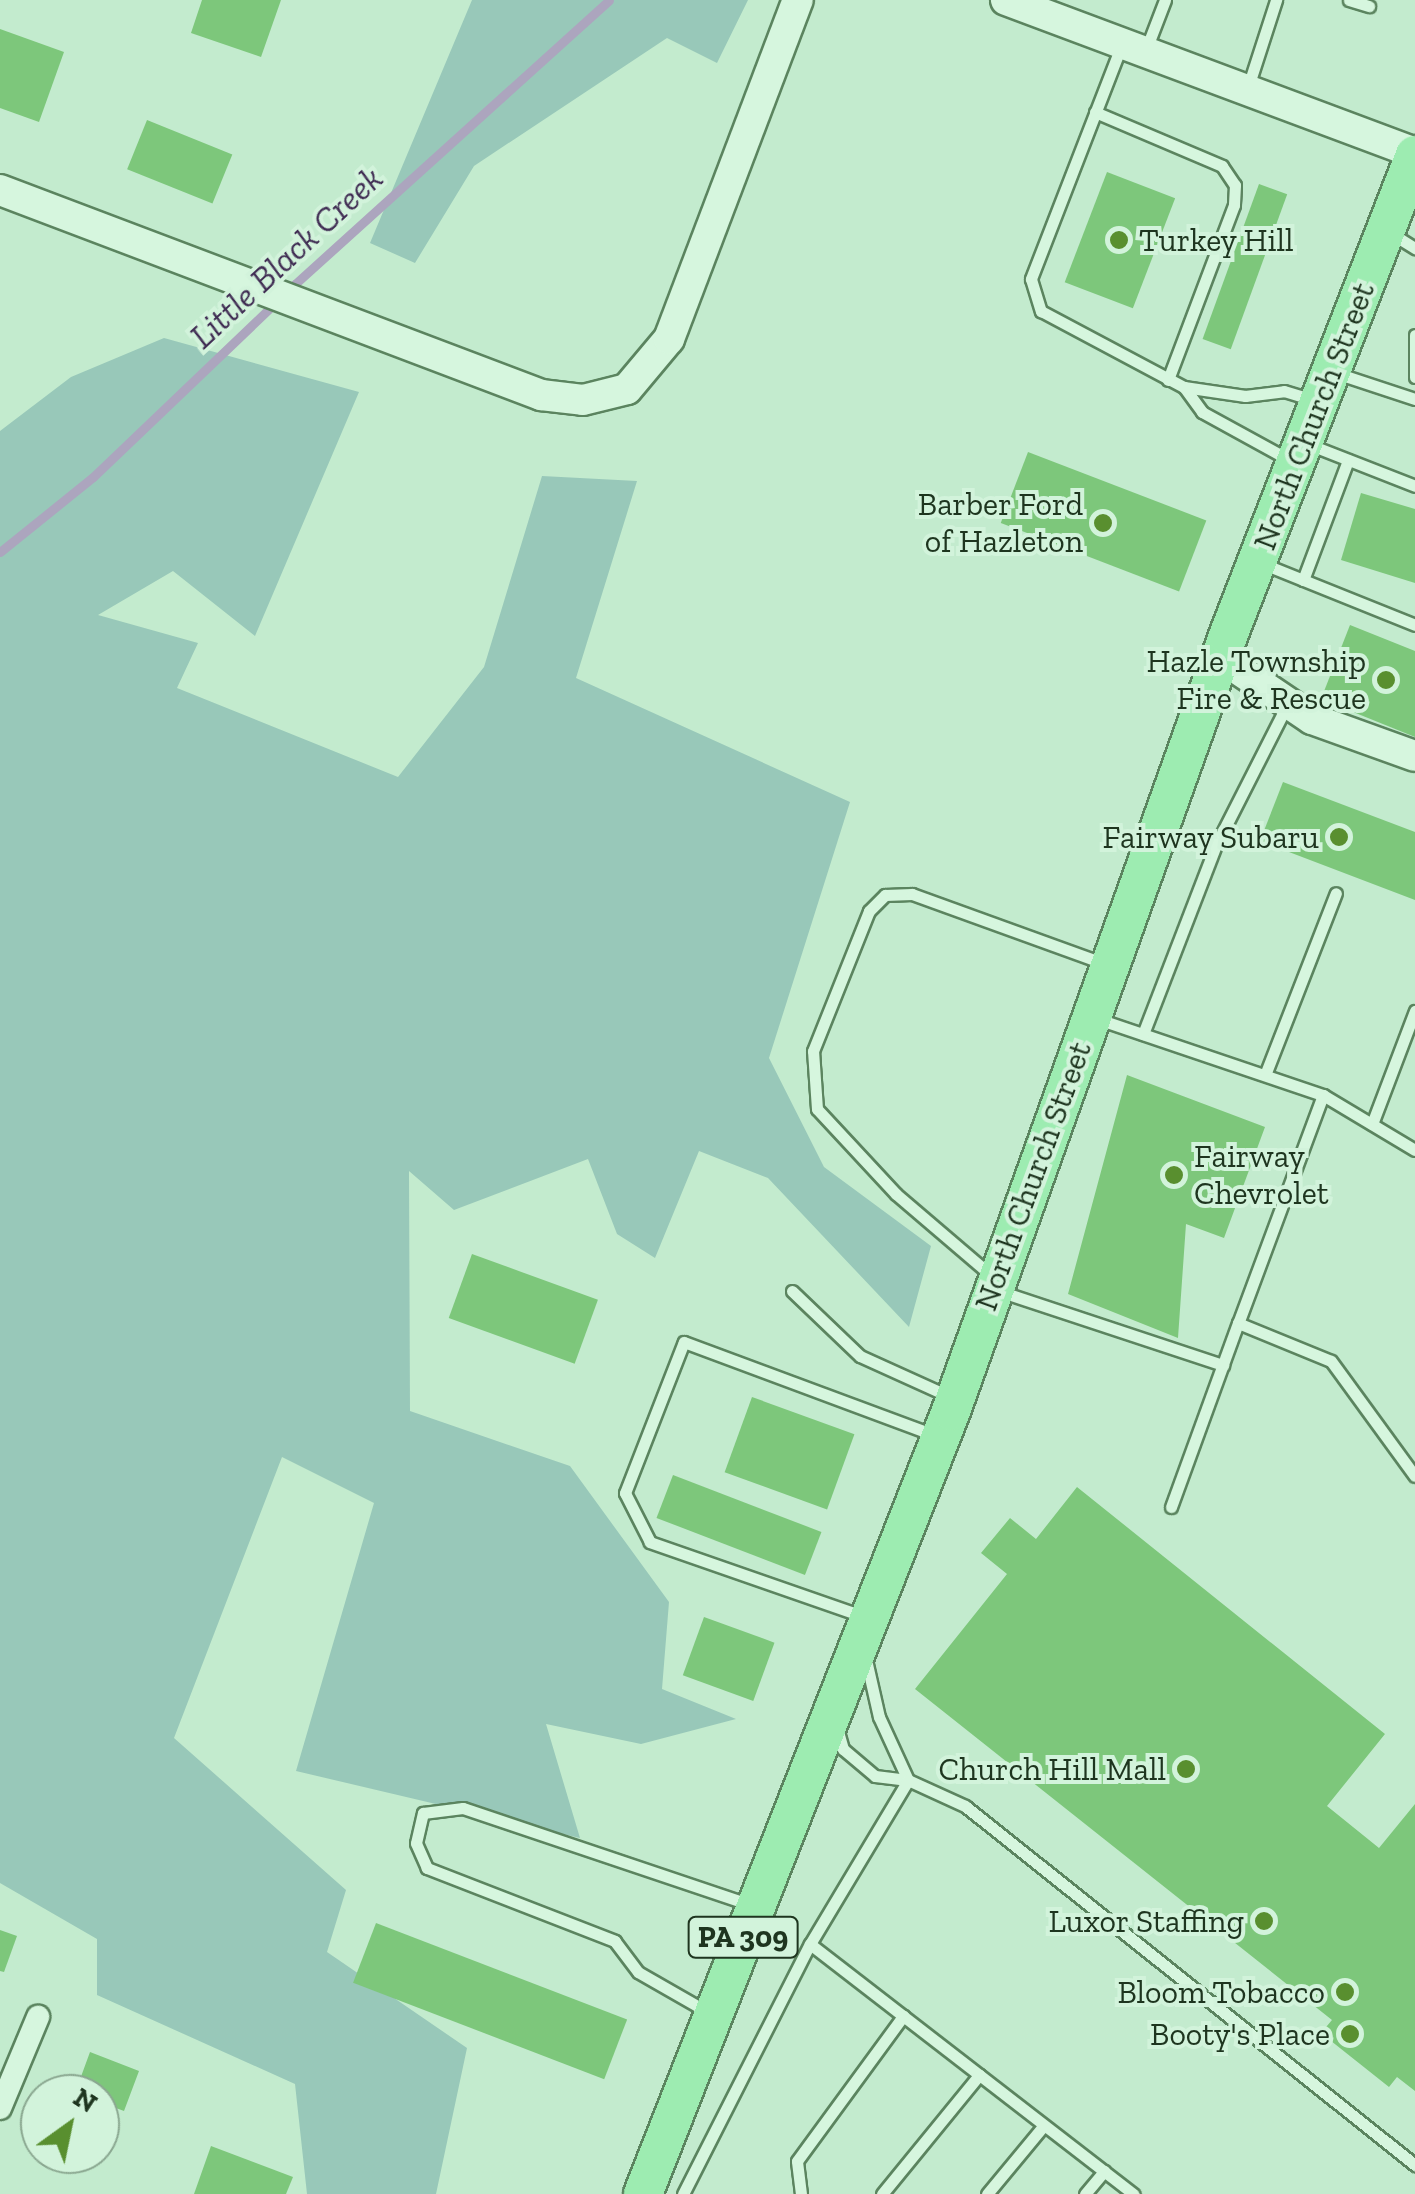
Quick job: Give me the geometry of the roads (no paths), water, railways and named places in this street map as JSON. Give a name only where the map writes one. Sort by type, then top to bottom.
[{"type":"main road","name":"North Church Street","points":[[643,2194],[948,1416],[1220,657],[1326,387],[1401,239],[1415,154]]},
{"type":"street","points":[[0,190],[541,394],[583,400],[627,389],[669,339],[798,0]]},
{"type":"street","points":[[1006,0],[1415,154]]},
{"type":"street","points":[[1220,657],[1287,704],[1415,756]]},
{"type":"street","points":[[0,2108],[38,2017]]},
{"type":"lane","points":[[1166,0],[1095,112],[1031,280],[1041,312],[1184,387],[1244,396],[1326,387],[1415,399]]},
{"type":"lane","points":[[1247,90],[1276,0]]},
{"type":"lane","points":[[1350,0],[1369,6]]},
{"type":"lane","points":[[1095,112],[1222,166],[1236,186],[1234,205],[1168,380]]},
{"type":"lane","points":[[1415,335],[1415,377]]},
{"type":"lane","points":[[1184,387],[1202,412],[1234,424],[1268,453],[1300,452],[1348,460],[1415,486]]},
{"type":"lane","points":[[1304,580],[1348,460]]},
{"type":"lane","points":[[1257,562],[1415,625]]},
{"type":"lane","points":[[1143,1034],[1223,827],[1287,704]]},
{"type":"lane","points":[[1264,1076],[1336,893]]},
{"type":"lane","points":[[1109,965],[912,894],[885,895],[869,911],[812,1051],[817,1109],[896,1194],[994,1284],[1223,1366]]},
{"type":"lane","points":[[1372,1124],[1415,1011]]},
{"type":"lane","points":[[1090,1017],[1323,1095],[1415,1150]]},
{"type":"lane","points":[[1171,1506],[1323,1095]]},
{"type":"lane","points":[[792,1291],[860,1356],[948,1416]]},
{"type":"lane","points":[[1238,1323],[1332,1360],[1415,1476]]},
{"type":"lane","points":[[908,1780],[866,1674],[873,1608],[650,1542],[625,1494],[684,1342],[948,1416]]},
{"type":"lane","points":[[832,1710],[843,1748],[874,1776],[908,1780],[965,1806],[1415,2165]]},
{"type":"lane","points":[[682,2194],[810,1944],[908,1780]]},
{"type":"lane","points":[[713,2015],[638,1972],[614,1941],[428,1868],[416,1843],[423,1813],[463,1808],[755,1906]]},
{"type":"lane","points":[[810,1944],[1134,2194]]},
{"type":"lane","points":[[800,2194],[797,2161],[903,2016]]},
{"type":"lane","points":[[882,2194],[979,2075]]},
{"type":"lane","points":[[987,2194],[1044,2125]]},
{"type":"lane","points":[[1085,2194],[1104,2171]]},
{"type":"waterway","name":"Little Black Creek","points":[[0,552],[93,477],[295,284],[609,0]]},
{"type":"place","name":"Turkey Hill","points":[[1119,240]]},
{"type":"place","name":"Barber Ford of Hazleton","points":[[1103,523]]},
{"type":"place","name":"Hazle Township Fire & Rescue","points":[[1386,680]]},
{"type":"place","name":"Fairway Subaru","points":[[1339,837]]},
{"type":"place","name":"Fairway Chevrolet","points":[[1174,1175]]},
{"type":"place","name":"Church Hill Mall","points":[[1186,1769]]},
{"type":"place","name":"Luxor Staffing","points":[[1264,1921]]},
{"type":"place","name":"Bloom Tobacco","points":[[1345,1992]]},
{"type":"place","name":"Booty's Place","points":[[1350,2034]]}]
